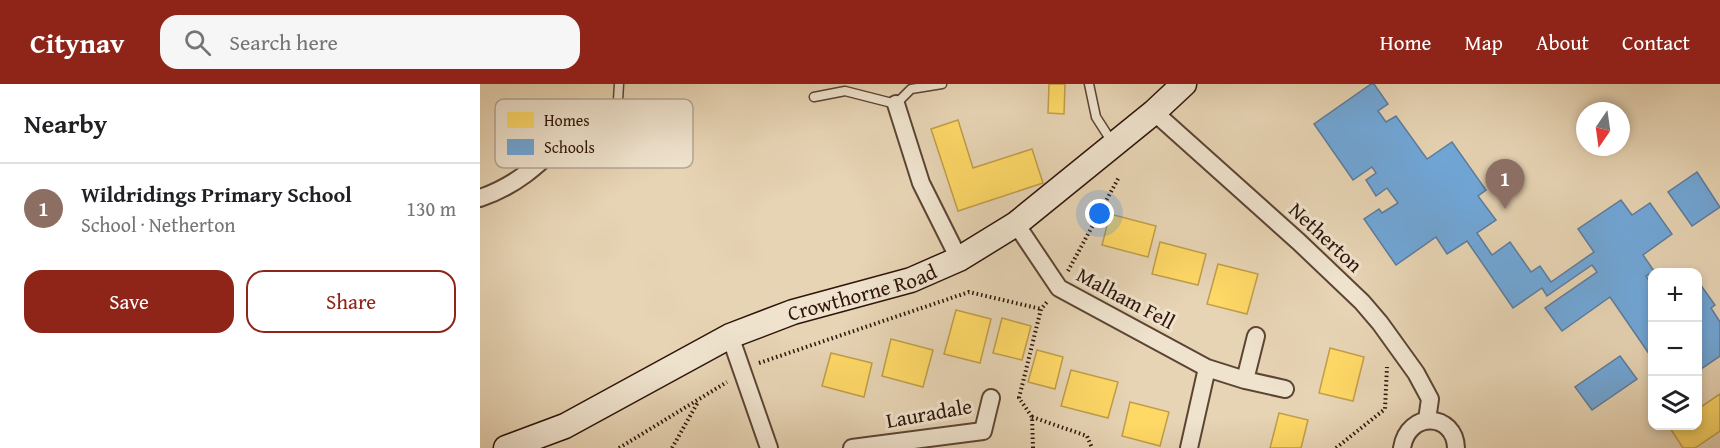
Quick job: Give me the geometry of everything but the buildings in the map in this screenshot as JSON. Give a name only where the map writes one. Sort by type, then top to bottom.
[{"type":"street","name":"Crowthorne Road","points":[[506,448],[565,426],[730,336],[794,312],[911,280],[959,259],[1016,224],[1154,112],[1184,84]]},
{"type":"street","points":[[896,104],[921,183],[959,259]]},
{"type":"street","name":"Netherton","points":[[1154,112],[1299,242],[1362,302],[1416,373],[1430,399],[1427,420]]},
{"type":"street","points":[[480,198],[497,192],[534,168]]},
{"type":"street","name":"Malham Fell","points":[[1016,224],[1059,288],[1207,368],[1285,389]]},
{"type":"street","points":[[730,336],[769,448]]},
{"type":"street","points":[[1245,380],[1256,336]]},
{"type":"street","points":[[1189,448],[1207,368]]},
{"type":"street","name":"Lauradale","points":[[852,448],[983,431],[991,398]]},
{"type":"street","points":[[1402,448],[1403,438],[1408,430],[1415,424],[1427,420],[1445,426],[1452,433],[1456,448]]},
{"type":"lane","points":[[618,99],[619,84]]},
{"type":"lane","points":[[814,98],[845,91],[896,104],[911,89],[942,84]]},
{"type":"lane","points":[[1089,84],[1096,117],[1114,145]]},
{"type":"path","points":[[1033,448],[1032,417],[1019,398],[1041,309],[1059,288],[1119,177]]},
{"type":"path","points":[[619,448],[753,365],[969,292],[1041,309]]},
{"type":"path","points":[[1336,448],[1385,409],[1387,367]]},
{"type":"path","points":[[672,448],[699,400]]},
{"type":"path","points":[[1032,417],[1087,436],[1092,448]]},
{"type":"place","name":"Wildridings Primary School","points":[[1505,209]]}]
